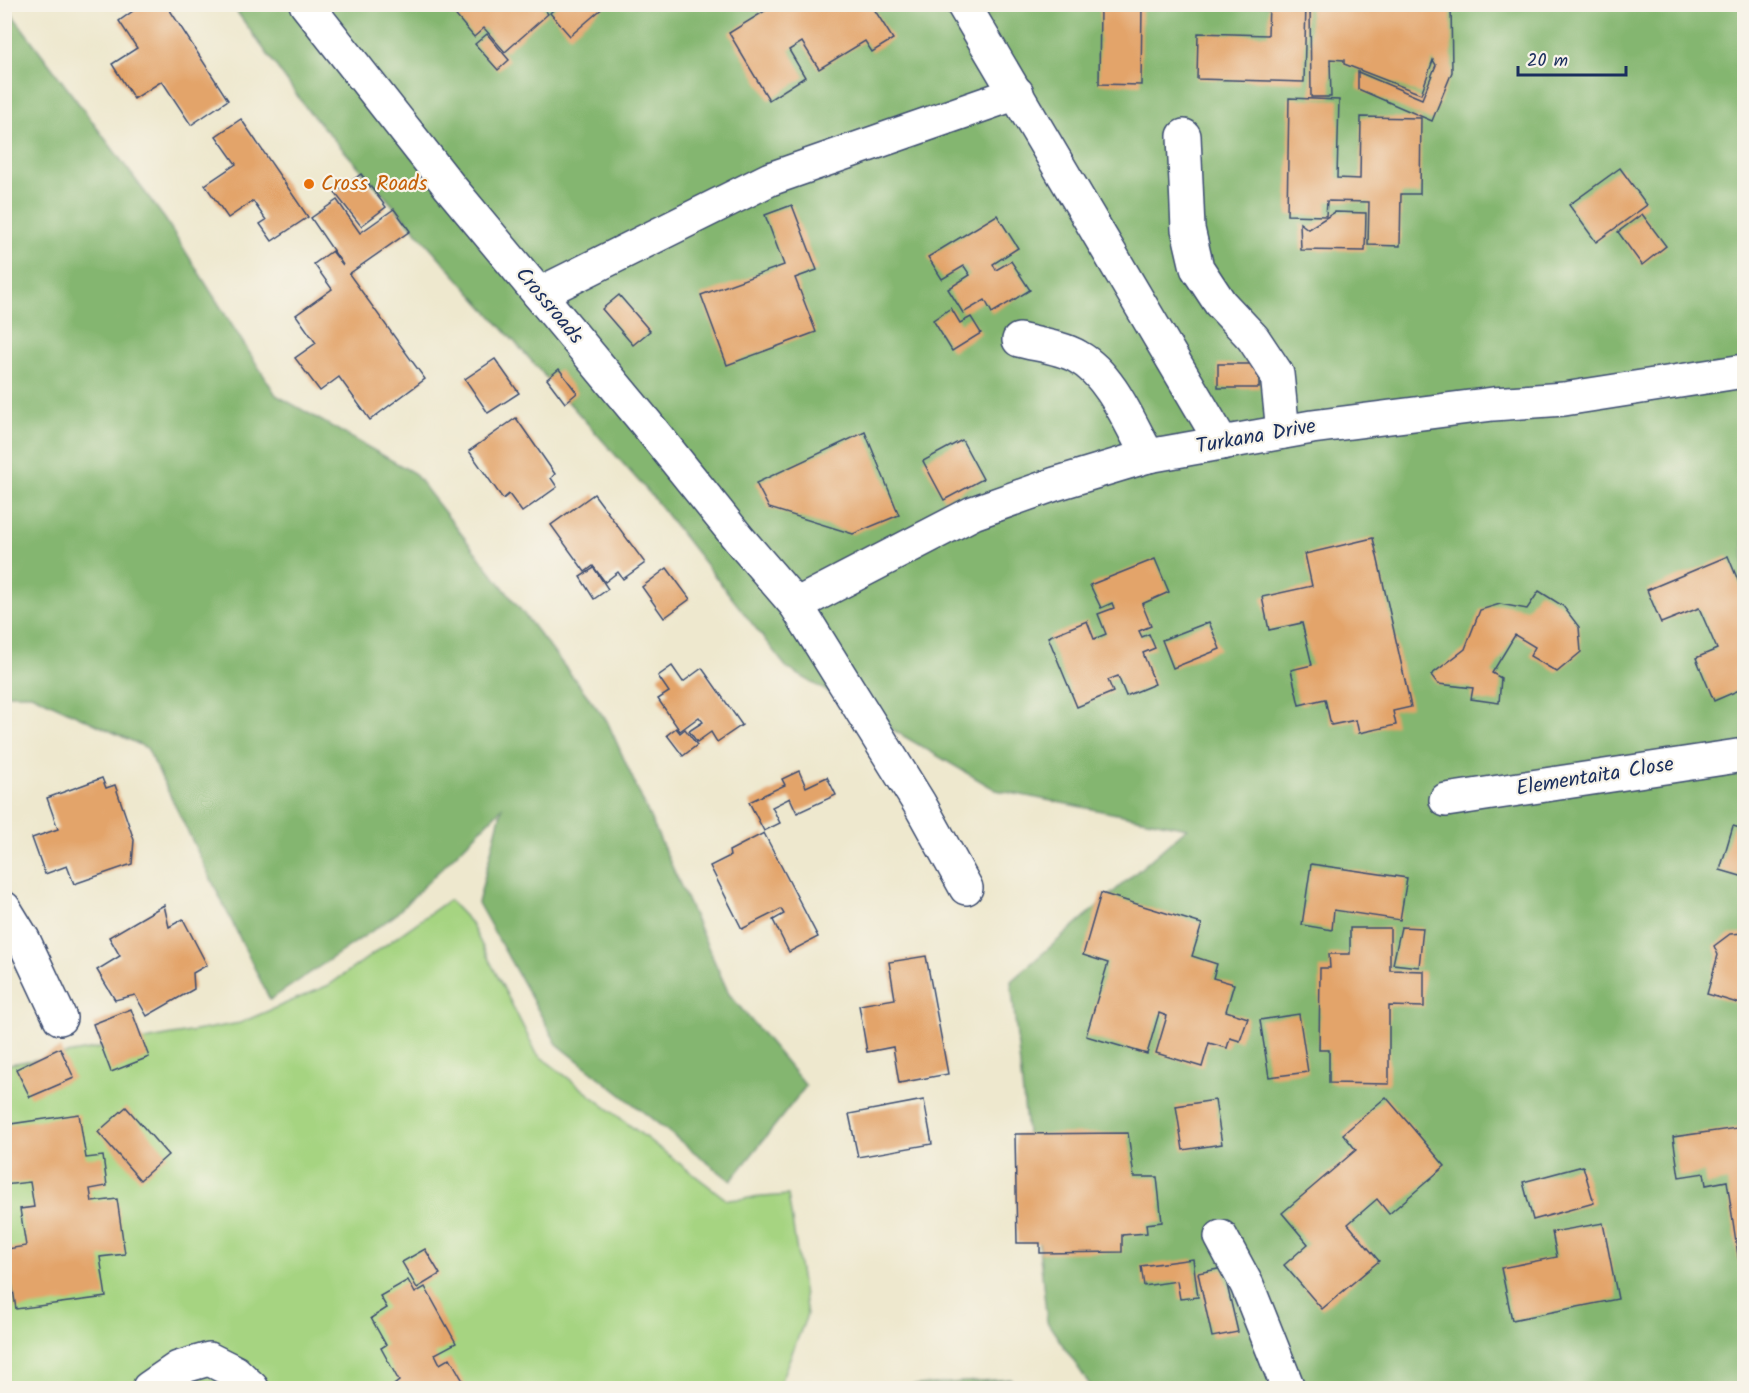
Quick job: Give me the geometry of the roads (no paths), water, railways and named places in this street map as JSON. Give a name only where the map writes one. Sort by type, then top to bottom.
[{"type":"street","name":"Crossroads","points":[[306,4],[450,187],[739,539],[796,605],[919,803],[966,888]]},
{"type":"street","points":[[963,4],[1222,443]]},
{"type":"street","points":[[538,294],[770,179],[1017,93]]},
{"type":"street","points":[[1184,136],[1188,230],[1197,268],[1220,303],[1253,338],[1277,374],[1283,432]]},
{"type":"street","points":[[1019,340],[1077,356],[1091,366],[1107,384],[1148,456]]},
{"type":"street","name":"Turkana Drive","points":[[796,605],[973,513],[1055,483],[1148,456],[1283,432],[1493,404],[1564,399],[1744,371]]},
{"type":"street","name":"Elementaita Close","points":[[1446,800],[1744,754]]},
{"type":"street","points":[[4,908],[23,939],[60,1018]]},
{"type":"street","points":[[1221,1237],[1247,1285],[1288,1389]]},
{"type":"street","points":[[149,1389],[178,1368],[209,1359],[236,1372],[252,1389]]},
{"type":"street","points":[[261,1389],[278,1387],[281,1389]]},
{"type":"place","name":"Cross Roads","points":[[309,184]]}]
